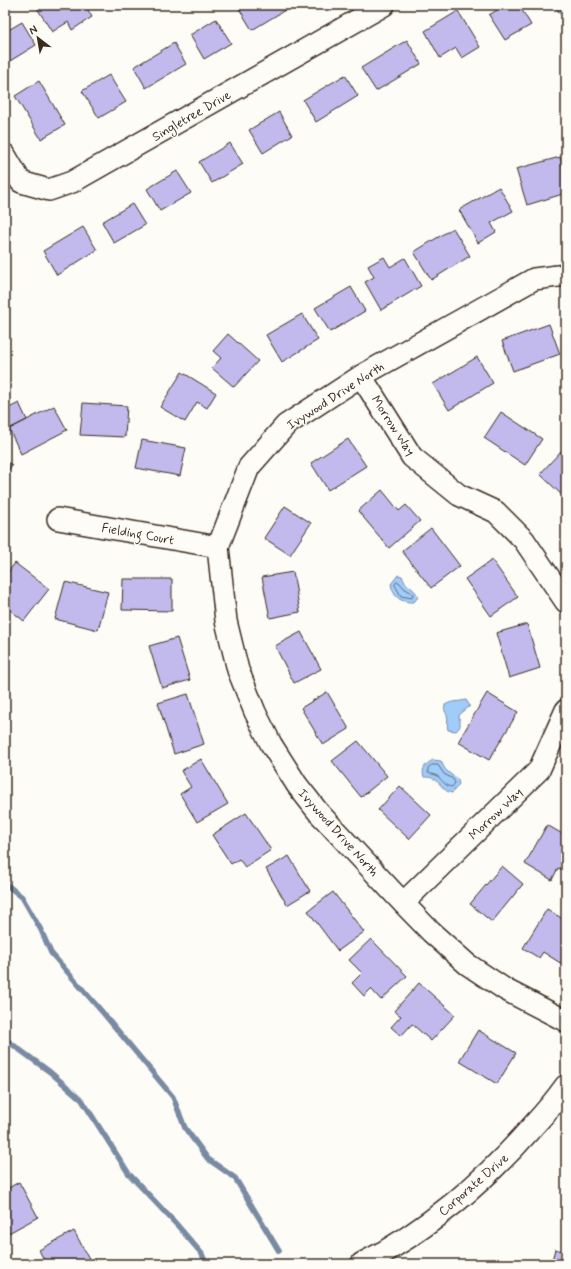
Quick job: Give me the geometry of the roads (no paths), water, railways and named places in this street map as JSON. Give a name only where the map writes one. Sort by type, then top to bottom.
[{"type":"street","name":"Singletree Drive","points":[[5,155],[21,182],[49,190],[72,182],[384,5]]},
{"type":"street","name":"Ivywood Drive North","points":[[566,275],[534,279],[361,376],[286,425],[249,467],[218,547],[226,621],[238,670],[255,712],[271,744],[318,813],[431,932],[466,964],[506,990],[566,1021]]},
{"type":"street","name":"Morrow Way","points":[[361,376],[412,457],[459,495],[496,512],[524,540],[566,602]]},
{"type":"street","name":"Fielding Court","points":[[58,519],[218,547]]},
{"type":"street","name":"Morrow Way","points":[[403,903],[539,770],[566,710]]},
{"type":"street","name":"Corporate Drive","points":[[362,1264],[427,1224],[476,1185],[513,1149],[566,1086]]},
{"type":"water","points":[[398,575],[402,576],[405,583],[417,594],[418,597],[414,602],[402,600],[396,596],[391,584]]},
{"type":"water","points":[[466,700],[470,706],[459,715],[459,727],[456,731],[448,730],[448,717],[445,711],[445,705],[452,702]]},
{"type":"water","points":[[433,760],[441,761],[446,770],[458,779],[459,784],[452,793],[447,791],[433,778],[424,777],[423,771],[425,767]]},
{"type":"waterway","points":[[5,880],[7,885],[22,897],[41,930],[51,953],[173,1097],[185,1128],[208,1159],[235,1178],[279,1251]]},
{"type":"waterway","points":[[5,1039],[50,1072],[82,1100],[129,1174],[202,1254],[206,1264]]}]
